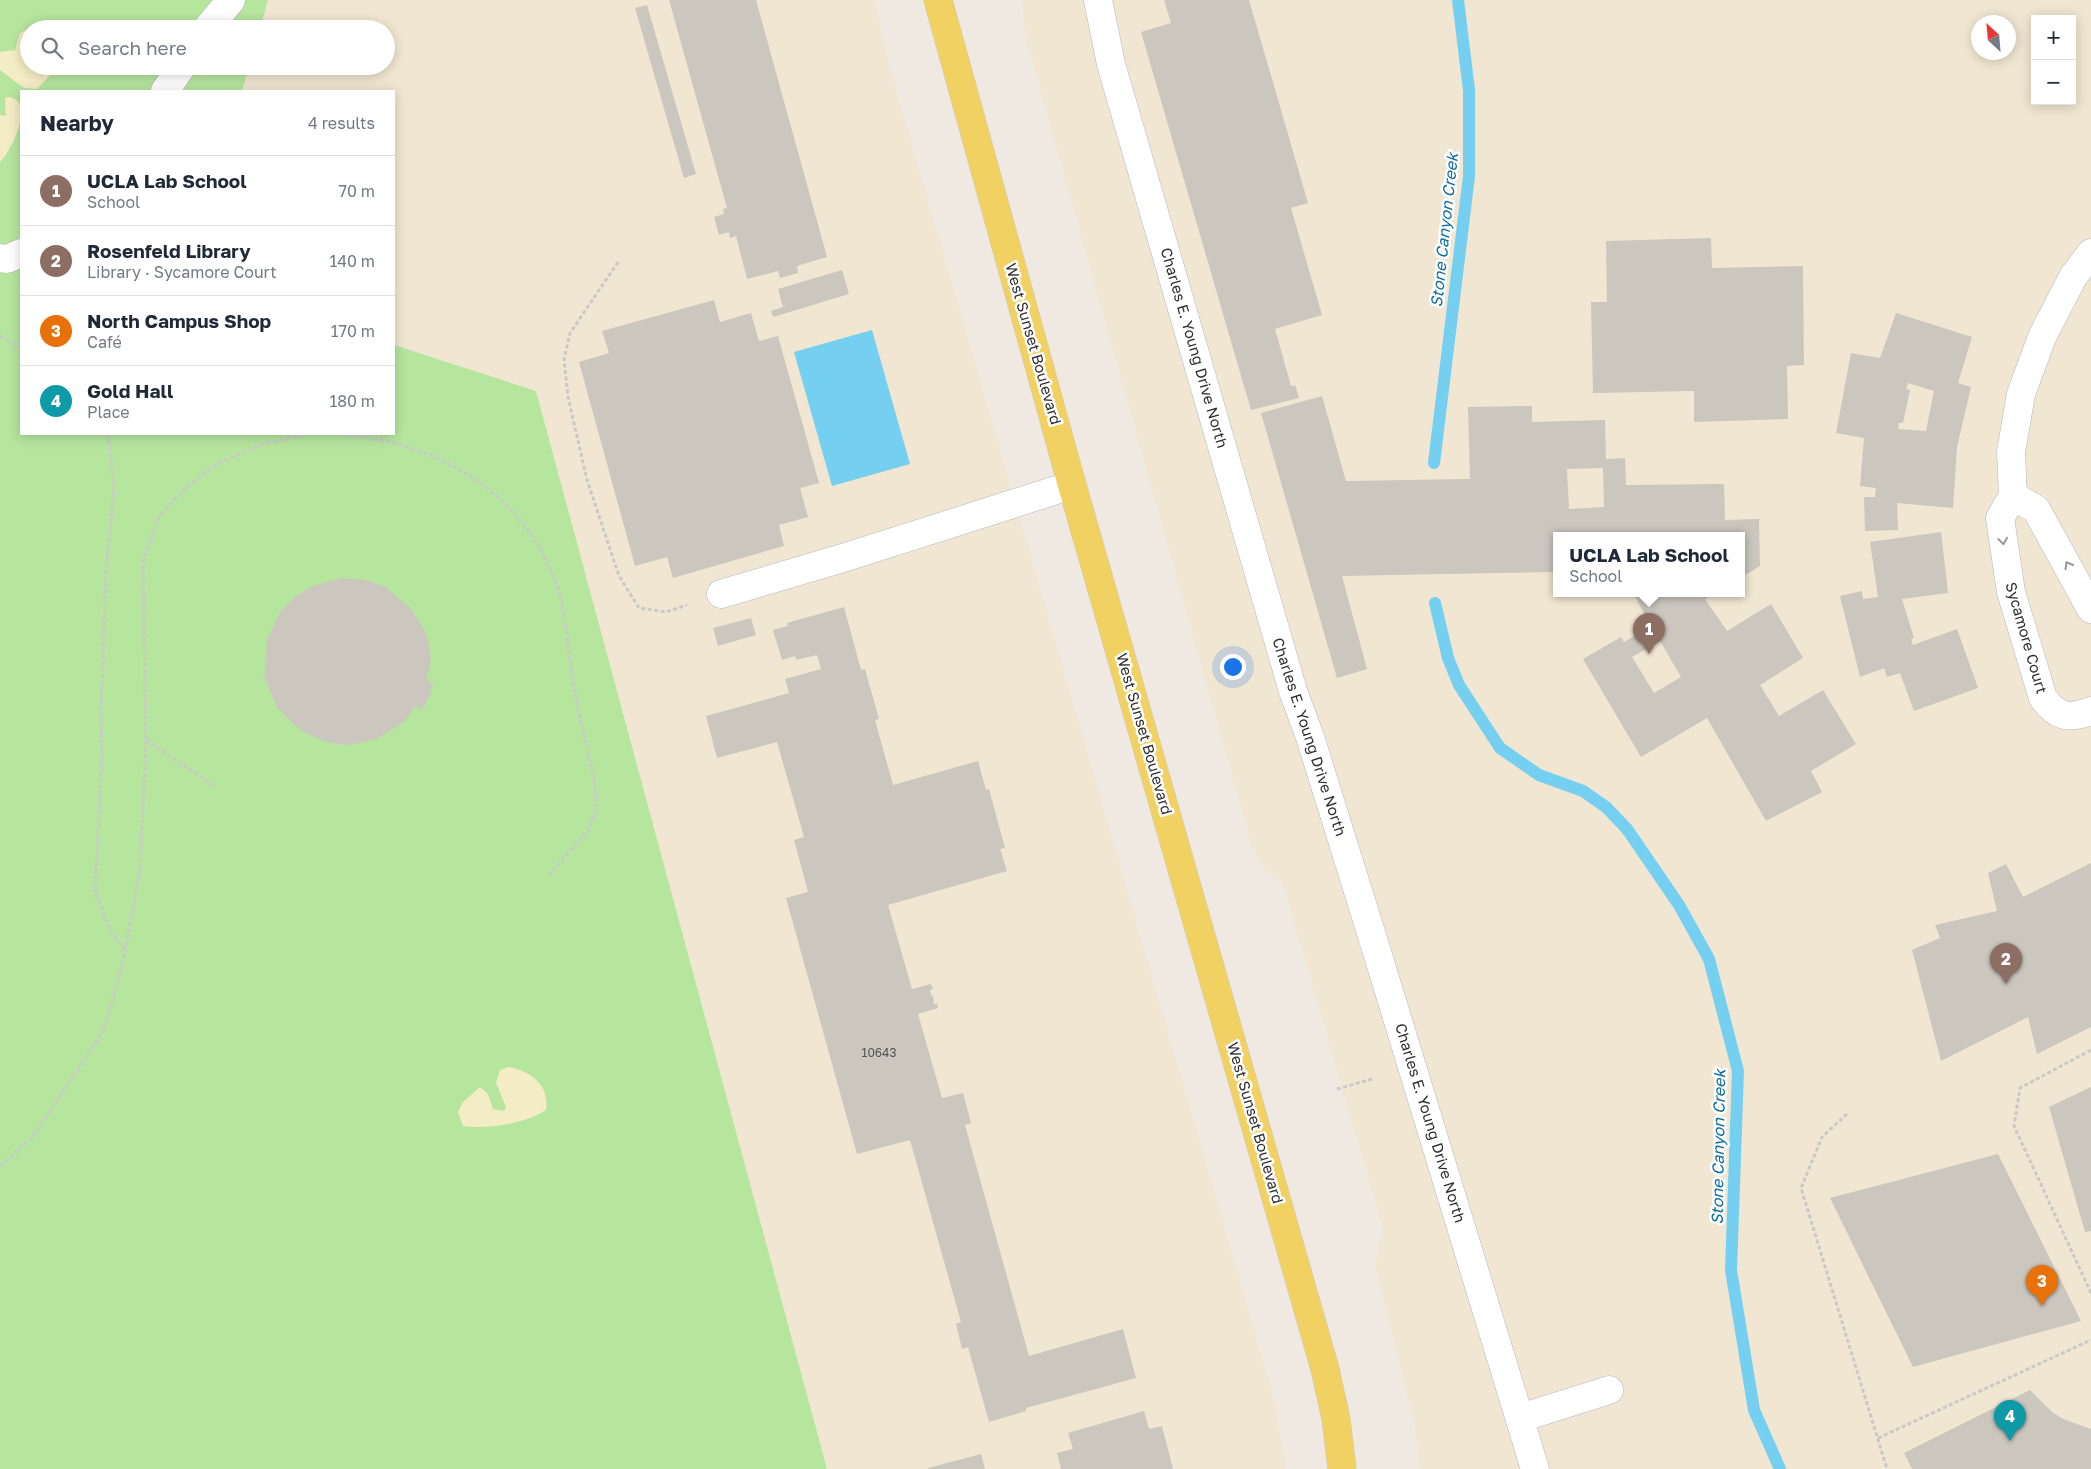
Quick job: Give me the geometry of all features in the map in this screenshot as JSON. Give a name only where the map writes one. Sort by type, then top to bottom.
[{"type":"main road","name":"West Sunset Boulevard","points":[[938,0],[1072,484],[1324,1369],[1336,1420],[1342,1469]]},
{"type":"street","points":[[214,20],[231,0]]},
{"type":"street","name":"Charles E. Young Drive North","points":[[1098,0],[1112,64],[1293,691],[1313,746],[1535,1469]]},
{"type":"street","points":[[166,90],[176,75]]},
{"type":"street","points":[[0,258],[7,259],[20,253]]},
{"type":"street","points":[[2091,253],[2074,277],[2042,337],[2021,394],[2010,452],[2013,496],[2036,510],[2091,608]]},
{"type":"street","points":[[722,594],[844,558],[1072,484]]},
{"type":"street","name":"Sycamore Court","points":[[2013,496],[2000,518],[2010,592],[2043,698],[2054,712],[2074,717],[2091,711]]},
{"type":"street","points":[[1520,1418],[1609,1390]]},
{"type":"path","points":[[618,262],[570,333],[564,359],[568,397],[587,480],[619,576],[639,608],[666,612],[722,594]]},
{"type":"path","points":[[0,336],[20,347]]},
{"type":"path","points":[[108,435],[114,490],[106,570],[101,713],[102,758],[95,892],[110,930],[125,950]]},
{"type":"path","points":[[0,1166],[32,1138],[103,1032],[125,950],[140,870],[146,740],[143,560],[160,515],[185,489],[215,464],[260,445],[305,435]]},
{"type":"path","points":[[358,435],[408,447],[471,474],[490,490],[538,542],[556,582],[595,785],[596,809],[589,829],[548,876]]},
{"type":"path","points":[[146,740],[216,787]]},
{"type":"path","points":[[2091,1050],[2020,1088],[2014,1126],[2091,1292]]},
{"type":"path","points":[[1337,1089],[1372,1079]]},
{"type":"path","points":[[1847,1114],[1822,1137],[1801,1188],[1887,1469]]},
{"type":"path","points":[[1878,1438],[2091,1340]]},
{"type":"shaded area","points":[[268,0],[874,0],[890,68],[1274,1399],[1286,1469],[827,1469],[536,391],[395,345],[395,90],[242,90],[246,75],[395,75],[395,20],[262,20]]},
{"type":"shaded area","points":[[1022,0],[2091,0],[2091,1469],[1420,1469],[1414,1422],[1375,1265],[1383,1228],[1283,884],[1266,870],[1252,847],[1025,35]]},
{"type":"green space","points":[[0,0],[268,0],[262,20],[20,20],[20,75],[246,75],[242,90],[20,90],[20,435],[395,435],[395,345],[536,391],[827,1469],[0,1469]]},
{"type":"sand","points":[[20,33],[20,75],[50,75],[37,89],[24,88],[0,70],[0,52],[15,50]]},
{"type":"sand","points":[[7,97],[16,100],[20,106],[20,120],[15,137],[0,162],[0,115],[6,116],[5,99]]},
{"type":"sand","points":[[509,1067],[525,1072],[537,1081],[545,1094],[546,1110],[538,1115],[517,1122],[483,1127],[463,1126],[458,1112],[463,1102],[480,1087],[488,1094],[493,1109],[504,1111],[506,1107],[496,1083],[500,1070]]},
{"type":"water","points":[[872,330],[910,464],[832,486],[794,352]]},
{"type":"building","points":[[669,0],[756,0],[827,257],[797,266],[798,273],[780,278],[778,271],[747,279],[736,236],[730,238],[729,232],[719,235],[714,217],[724,214],[723,209],[727,208]]},
{"type":"building","points":[[1164,0],[1249,0],[1308,203],[1291,208],[1322,315],[1275,329],[1291,386],[1295,385],[1299,398],[1251,410],[1141,32],[1171,23]]},
{"type":"building","points":[[647,5],[696,174],[684,178],[635,8]]},
{"type":"building","points":[[1711,238],[1712,268],[1803,266],[1804,365],[1787,366],[1788,419],[1694,422],[1694,391],[1593,393],[1591,302],[1607,302],[1606,241]]},
{"type":"building","points":[[842,270],[849,294],[773,317],[771,311],[783,307],[778,289]]},
{"type":"building","points":[[714,300],[720,322],[751,313],[759,341],[778,336],[819,483],[800,488],[808,517],[779,525],[784,546],[673,578],[667,557],[635,566],[579,362],[609,353],[602,331]]},
{"type":"building","points":[[1896,313],[1972,337],[1958,383],[1971,387],[1957,447],[1953,508],[1897,503],[1898,530],[1865,531],[1864,497],[1875,497],[1876,488],[1860,486],[1864,438],[1836,433],[1851,353],[1880,358]],"holes":[[[1908,383],[1934,391],[1926,431],[1898,429],[1899,423],[1903,423],[1910,390],[1906,389]]]},
{"type":"building","points":[[1322,396],[1346,481],[1470,479],[1468,407],[1532,406],[1532,422],[1605,420],[1606,459],[1625,458],[1626,485],[1724,484],[1725,520],[1759,519],[1760,566],[1745,575],[1745,532],[1553,532],[1553,572],[1342,576],[1367,669],[1337,678],[1261,413]],"holes":[[[1603,468],[1604,507],[1569,509],[1567,469]]]},
{"type":"building","points":[[1941,532],[1948,593],[1902,599],[1914,638],[1911,639],[1913,645],[1957,629],[1978,688],[1914,711],[1900,673],[1887,677],[1884,668],[1860,677],[1840,596],[1862,591],[1863,599],[1878,597],[1870,542]]},
{"type":"building","points":[[342,578],[366,580],[386,587],[411,609],[424,629],[429,644],[431,660],[427,680],[433,683],[430,695],[422,710],[416,706],[404,722],[376,739],[348,745],[326,742],[305,733],[295,726],[276,706],[263,673],[265,672],[267,640],[280,612],[296,596],[313,586]]},
{"type":"building","points":[[1635,597],[1708,597],[1705,599],[1727,631],[1771,604],[1803,658],[1760,685],[1779,716],[1823,690],[1856,744],[1811,771],[1822,792],[1766,821],[1707,718],[1641,757],[1583,659],[1621,637],[1624,642],[1651,626]],"holes":[[[1660,641],[1681,677],[1654,693],[1632,657]]]},
{"type":"building","points":[[844,607],[861,670],[865,669],[879,719],[875,720],[893,785],[978,761],[986,790],[989,789],[1005,848],[1000,849],[1007,871],[888,905],[912,989],[931,984],[933,989],[930,990],[931,996],[933,995],[934,1005],[937,1003],[938,1008],[918,1014],[942,1098],[963,1093],[971,1123],[965,1125],[1029,1356],[1123,1329],[1136,1378],[1026,1408],[1026,1411],[989,1422],[968,1347],[962,1349],[956,1324],[961,1322],[910,1140],[857,1154],[786,898],[808,892],[794,840],[804,837],[777,742],[717,758],[706,716],[789,693],[785,679],[821,669],[817,655],[796,660],[795,656],[782,660],[773,630],[788,626],[787,623]]},
{"type":"building","points":[[751,618],[756,635],[718,646],[713,628]]},
{"type":"building","points":[[2091,863],[2091,1027],[2037,1054],[2028,1017],[1941,1061],[1912,950],[1940,938],[1935,925],[1997,911],[1988,873],[2006,864],[2023,897]]},
{"type":"building","points":[[2091,1087],[2091,1231],[2085,1232],[2049,1107]]},
{"type":"building","points":[[1998,1154],[2081,1321],[1913,1367],[1830,1198]]},
{"type":"building","points":[[2030,1390],[2052,1412],[2063,1419],[2091,1429],[2091,1469],[1912,1469],[1904,1453]]},
{"type":"building","points":[[1144,1411],[1149,1429],[1162,1426],[1173,1469],[1061,1469],[1057,1453],[1073,1449],[1068,1433]]},
{"type":"building","points":[[981,1454],[985,1469],[928,1469],[928,1468]]},
{"type":"waterway","name":"Stone Canyon Creek","points":[[1434,463],[1469,176],[1469,90],[1458,0]]},
{"type":"waterway","name":"Stone Canyon Creek","points":[[1435,603],[1448,658],[1459,685],[1500,748],[1539,775],[1583,791],[1606,807],[1627,829],[1679,905],[1709,959],[1738,1071],[1731,1270],[1754,1410],[1780,1469]]},
{"type":"place","name":"UCLA Lab School","points":[[1649,654]]},
{"type":"place","name":"Rosenfeld Library","points":[[2006,984]]},
{"type":"place","name":"North Campus Shop","points":[[2042,1306]]},
{"type":"place","name":"Gold Hall","points":[[2010,1441]]}]
